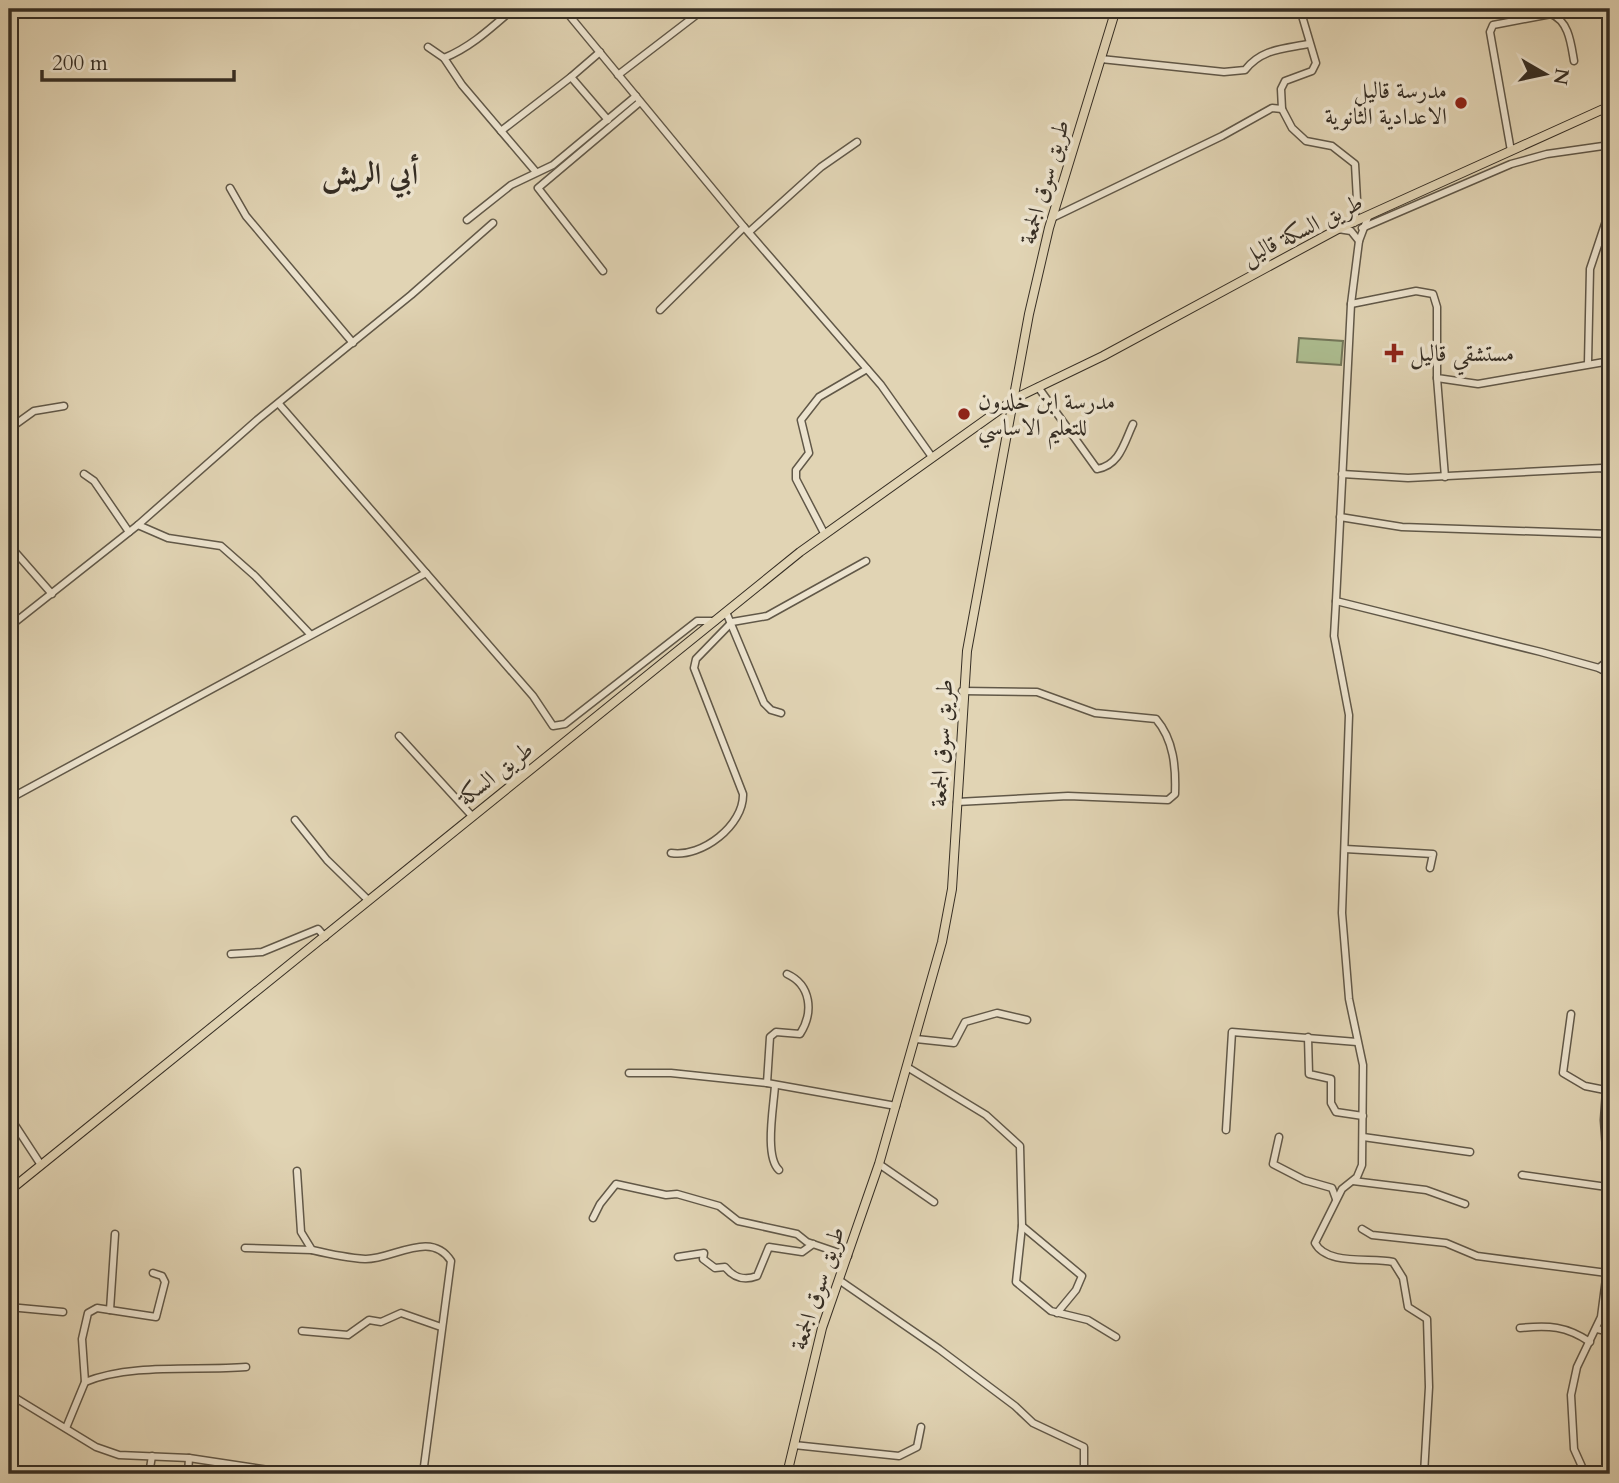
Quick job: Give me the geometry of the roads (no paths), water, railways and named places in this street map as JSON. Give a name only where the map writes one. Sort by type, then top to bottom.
[{"type":"main road","name":"طريق سوق الجمعة","points":[[787,1474],[822,1328],[879,1164],[942,942],[951,889],[962,691],[967,650],[1016,398],[1029,314],[1052,218],[1116,9]]},
{"type":"main road","name":"طريق السكة قاليل","points":[[1016,398],[1103,356],[1338,229],[1368,218],[1610,106]]},
{"type":"main road","name":"طريق السكة","points":[[9,1191],[324,937],[367,899],[824,533],[1016,398]]},
{"type":"street","points":[[444,58],[470,45],[513,9]]},
{"type":"street","points":[[564,9],[904,414],[932,457]]},
{"type":"street","points":[[618,75],[704,9]]},
{"type":"street","points":[[1300,9],[1308,44],[1316,63],[1312,71],[1285,81],[1281,89],[1282,109],[1292,128],[1306,141],[1332,146],[1355,164],[1357,200],[1354,223]]},
{"type":"street","points":[[1511,151],[1491,43],[1493,25],[1551,14],[1557,16],[1567,29],[1574,61]]},
{"type":"street","points":[[1101,59],[1224,72],[1245,70],[1255,57],[1264,53],[1308,44]]},
{"type":"street","points":[[428,47],[444,58],[536,172]]},
{"type":"street","points":[[501,131],[600,52]]},
{"type":"street","points":[[571,77],[608,120]]},
{"type":"street","points":[[467,220],[511,185],[559,161],[638,99]]},
{"type":"street","points":[[603,271],[538,188],[638,99]]},
{"type":"street","points":[[1052,218],[1222,136],[1272,108],[1282,109]]},
{"type":"street","points":[[660,310],[747,229],[821,167],[857,142]]},
{"type":"street","points":[[1363,228],[1511,164],[1547,154],[1610,145]]},
{"type":"street","points":[[230,188],[246,216],[353,343]]},
{"type":"street","points":[[1588,363],[1590,269],[1610,209]]},
{"type":"street","points":[[1336,1199],[1342,1189],[1353,1181],[1362,1165],[1363,1137],[1363,1065],[1357,1042],[1342,913],[1349,715],[1343,670],[1334,636],[1351,304],[1359,241],[1368,218]]},
{"type":"street","points":[[9,627],[138,525],[493,223]]},
{"type":"street","points":[[1338,229],[1351,231],[1359,241]]},
{"type":"street","points":[[1351,304],[1416,291],[1433,294],[1437,307],[1437,378],[1445,477]]},
{"type":"street","points":[[1437,378],[1478,384],[1610,361]]},
{"type":"street","points":[[824,533],[796,479],[796,470],[809,453],[802,420],[819,397],[867,369]]},
{"type":"street","points":[[1038,387],[1097,469],[1109,467],[1118,457],[1133,424]]},
{"type":"street","points":[[279,404],[533,696],[553,726],[565,724],[697,621],[715,621]]},
{"type":"street","points":[[9,429],[34,411],[64,406]]},
{"type":"street","points":[[1342,474],[1408,478],[1602,468],[1610,475]]},
{"type":"street","points":[[84,474],[94,481],[129,531]]},
{"type":"street","points":[[1340,517],[1402,527],[1610,534]]},
{"type":"street","points":[[138,525],[168,538],[221,546],[255,576],[310,634]]},
{"type":"street","points":[[9,545],[51,594]]},
{"type":"street","points":[[671,853],[687,853],[715,838],[734,824],[743,804],[743,794],[694,668],[696,659],[732,622],[767,616],[866,561]]},
{"type":"street","points":[[9,799],[426,573]]},
{"type":"street","points":[[1336,601],[1599,668],[1610,674]]},
{"type":"street","points":[[726,612],[764,703],[771,710],[781,713]]},
{"type":"street","points":[[1599,668],[1610,659]]},
{"type":"street","points":[[957,802],[1068,796],[1168,800],[1174,798],[1175,783],[1173,755],[1164,731],[1156,719],[1095,713],[1037,692],[962,691]]},
{"type":"street","points":[[399,736],[472,816]]},
{"type":"street","points":[[295,820],[327,860],[367,899]]},
{"type":"street","points":[[1345,849],[1433,854],[1430,868]]},
{"type":"street","points":[[231,954],[262,952],[317,929],[324,937]]},
{"type":"street","points":[[779,1170],[772,1160],[770,1037],[776,1032],[800,1034],[808,1012],[807,990],[799,980],[787,974]]},
{"type":"street","points":[[916,1039],[954,1043],[965,1022],[997,1013],[1027,1020]]},
{"type":"street","points":[[1571,1014],[1563,1073],[1584,1086],[1605,1090]]},
{"type":"street","points":[[1226,1130],[1232,1031],[1357,1042]]},
{"type":"street","points":[[1610,1032],[1605,1090],[1607,1187],[1610,1208]]},
{"type":"street","points":[[1308,1037],[1309,1074],[1331,1079],[1332,1103],[1336,1112],[1363,1116]]},
{"type":"street","points":[[908,1067],[985,1115],[1020,1146],[1022,1226],[1016,1282],[1042,1307],[1088,1320],[1116,1337]]},
{"type":"street","points":[[629,1073],[671,1073],[771,1084],[896,1106]]},
{"type":"street","points":[[9,1116],[40,1165]]},
{"type":"street","points":[[1279,1137],[1273,1164],[1304,1181],[1332,1188],[1336,1199],[1336,1206],[1316,1237],[1317,1248],[1337,1258],[1374,1258],[1393,1262],[1403,1278],[1408,1307],[1427,1319],[1429,1387],[1424,1474]]},
{"type":"street","points":[[1363,1137],[1470,1152]]},
{"type":"street","points":[[879,1164],[934,1202]]},
{"type":"street","points":[[297,1171],[301,1232],[312,1250]]},
{"type":"street","points":[[1522,1175],[1607,1187]]},
{"type":"street","points":[[1353,1181],[1417,1188],[1465,1203]]},
{"type":"street","points":[[593,1218],[600,1204],[617,1184],[666,1195],[677,1194],[719,1206],[738,1221],[797,1234],[813,1244],[848,1256]]},
{"type":"street","points":[[1022,1226],[1082,1276],[1076,1290],[1057,1312]]},
{"type":"street","points":[[1362,1229],[1372,1235],[1446,1243],[1477,1256],[1607,1273]]},
{"type":"street","points":[[110,1310],[115,1234]]},
{"type":"street","points":[[678,1256],[704,1253],[703,1259],[715,1268],[725,1267],[731,1275],[747,1280],[757,1276],[769,1247],[802,1252],[813,1244]]},
{"type":"street","points":[[245,1248],[312,1250],[366,1259],[414,1247],[441,1250],[451,1261],[452,1268],[440,1327],[423,1474]]},
{"type":"street","points":[[1609,1473],[1583,1469],[1574,1449],[1573,1382],[1597,1329],[1607,1296],[1610,1248]]},
{"type":"street","points":[[66,1428],[85,1382],[82,1339],[88,1313],[93,1309],[110,1310],[156,1317],[165,1283],[162,1276],[153,1273]]},
{"type":"street","points":[[839,1280],[948,1356],[1015,1406],[1033,1423],[1084,1447],[1084,1474]]},
{"type":"street","points":[[9,1307],[63,1312]]},
{"type":"street","points":[[302,1331],[348,1335],[369,1320],[381,1322],[401,1313],[440,1327]]},
{"type":"street","points":[[1520,1328],[1550,1325],[1567,1328],[1590,1342]]},
{"type":"street","points":[[1597,1329],[1610,1332]]},
{"type":"street","points":[[85,1382],[98,1377],[148,1370],[246,1367]]},
{"type":"street","points":[[9,1394],[96,1447],[119,1455],[189,1458],[295,1474]]},
{"type":"street","points":[[794,1445],[899,1456],[917,1447],[921,1427]]},
{"type":"street","points":[[149,1474],[152,1456]]},
{"type":"street","points":[[188,1474],[189,1458]]},
{"type":"place","name":"مدرسة قاليل الاعدادية الثانوية","points":[[1461,103]]},
{"type":"place","name":"مستشقي قاليل","points":[[1394,353]]},
{"type":"place","name":"مدرسة ابن خلدون للتعليم الاساسي","points":[[964,414]]},
{"type":"district","name":"أبي الريش","points":[[370,174]]}]
